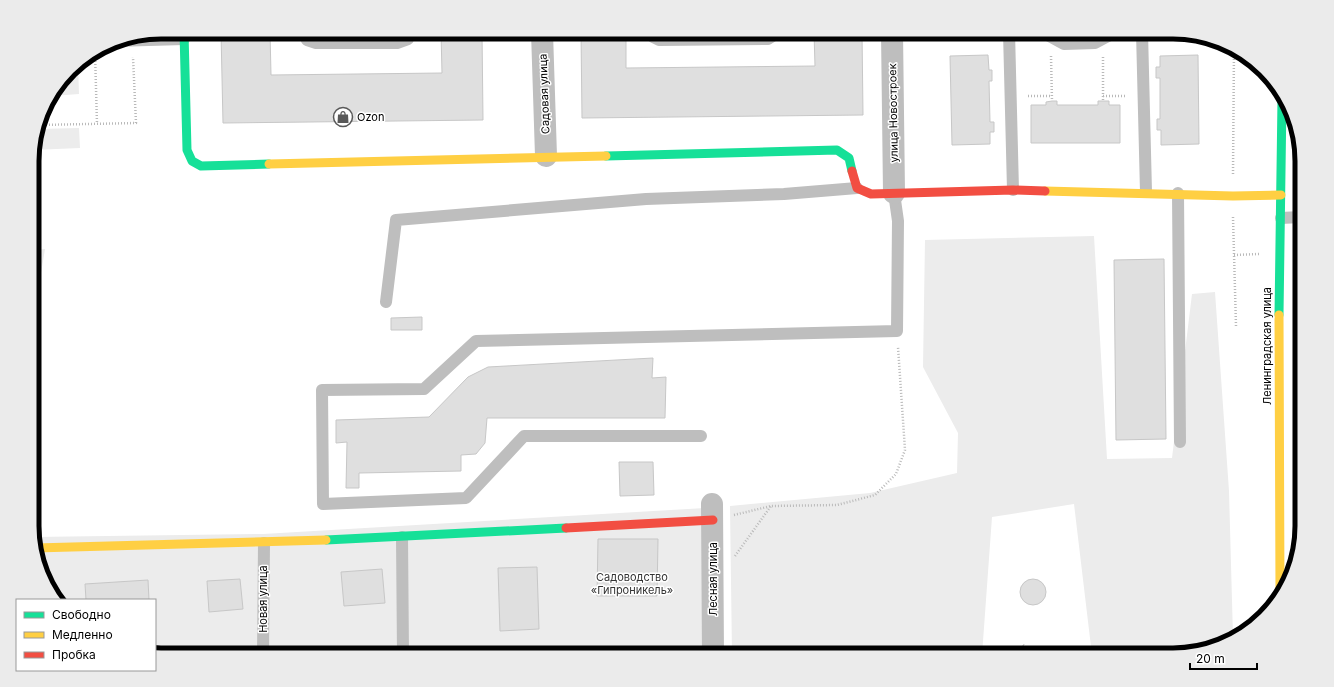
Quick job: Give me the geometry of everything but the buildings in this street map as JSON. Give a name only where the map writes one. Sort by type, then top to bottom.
[{"type":"street","points":[[184,39],[187,150],[192,161],[201,166],[546,156],[837,150],[849,158],[857,188],[871,194],[1013,190],[1146,192],[1233,196],[1281,195]]},
{"type":"street","name":"Садовая улица","points":[[542,39],[546,156]]},
{"type":"street","name":"улица Новостроек","points":[[892,39],[894,193]]},
{"type":"street","name":"Ленинградская улица","points":[[1280,584],[1279,319],[1281,195],[1285,112]]},
{"type":"street","points":[[41,548],[264,543],[402,538],[712,512]]},
{"type":"street","name":"Лесная улица","points":[[712,512],[713,648]]},
{"type":"lane","points":[[306,39],[316,43],[397,42],[408,39]]},
{"type":"lane","points":[[657,39],[768,39]]},
{"type":"lane","points":[[1009,39],[1013,190]]},
{"type":"lane","points":[[1056,39],[1064,44],[1095,43],[1102,39]]},
{"type":"lane","points":[[1142,39],[1146,192]]},
{"type":"lane","points":[[386,302],[396,220],[646,198],[784,194],[857,188]]},
{"type":"lane","points":[[701,436],[524,436],[466,498],[323,504],[322,390],[424,389],[476,341],[897,331],[898,221],[894,193]]},
{"type":"lane","points":[[1178,193],[1180,442]]},
{"type":"lane","points":[[1281,218],[1295,217]]},
{"type":"lane","points":[[402,538],[403,648]]},
{"type":"lane","name":"Новая улица","points":[[263,648],[264,543]]},
{"type":"path","points":[[1047,39],[1052,101]]},
{"type":"path","points":[[1102,39],[1103,101]]},
{"type":"path","points":[[44,125],[136,123],[132,42]]},
{"type":"path","points":[[95,58],[97,124]]},
{"type":"path","points":[[1011,96],[1052,96]]},
{"type":"path","points":[[1103,96],[1143,96]]},
{"type":"path","points":[[1234,254],[1265,254]]},
{"type":"path","points":[[712,512],[771,506],[837,505],[875,495],[896,474],[905,450],[897,331]]},
{"type":"path","points":[[713,586],[771,506]]},
{"type":"path","points":[[1023,645],[1026,648]]},
{"type":"green space","points":[[78,71],[79,94],[58,96],[69,80]]},
{"type":"green space","points":[[79,128],[80,148],[39,150],[43,129]]},
{"type":"green space","points":[[1094,236],[1107,459],[1172,458],[1192,294],[1215,292],[1229,491],[1233,632],[1212,642],[1181,648],[1091,648],[1074,504],[992,517],[983,648],[732,648],[730,506],[870,493],[957,473],[958,433],[923,367],[925,240]]},
{"type":"green space","points":[[45,249],[39,285],[39,250]]},
{"type":"green space","name":"Садоводство «Гипроникель»","points":[[705,508],[704,648],[156,648],[156,599],[63,599],[48,573],[43,558],[40,537],[263,534]]},
{"type":"traffic: fast","points":[[184,39],[187,150],[192,161],[201,166],[269,164]]},
{"type":"traffic: fast","points":[[1279,315],[1282,106]]},
{"type":"traffic: fast","points":[[606,156],[837,150],[849,158],[852,171]]},
{"type":"traffic: fast","points":[[326,540],[566,528]]},
{"type":"traffic: slow","points":[[269,164],[606,156]]},
{"type":"traffic: slow","points":[[1045,191],[1233,196],[1281,195]]},
{"type":"traffic: slow","points":[[1279,315],[1280,584]]},
{"type":"traffic: slow","points":[[41,548],[326,540]]},
{"type":"traffic: jam","points":[[852,171],[857,188],[871,194],[1013,190],[1045,191]]},
{"type":"traffic: jam","points":[[566,528],[713,520]]},
{"type":"place","name":"Ozon","points":[[343,117]]}]
